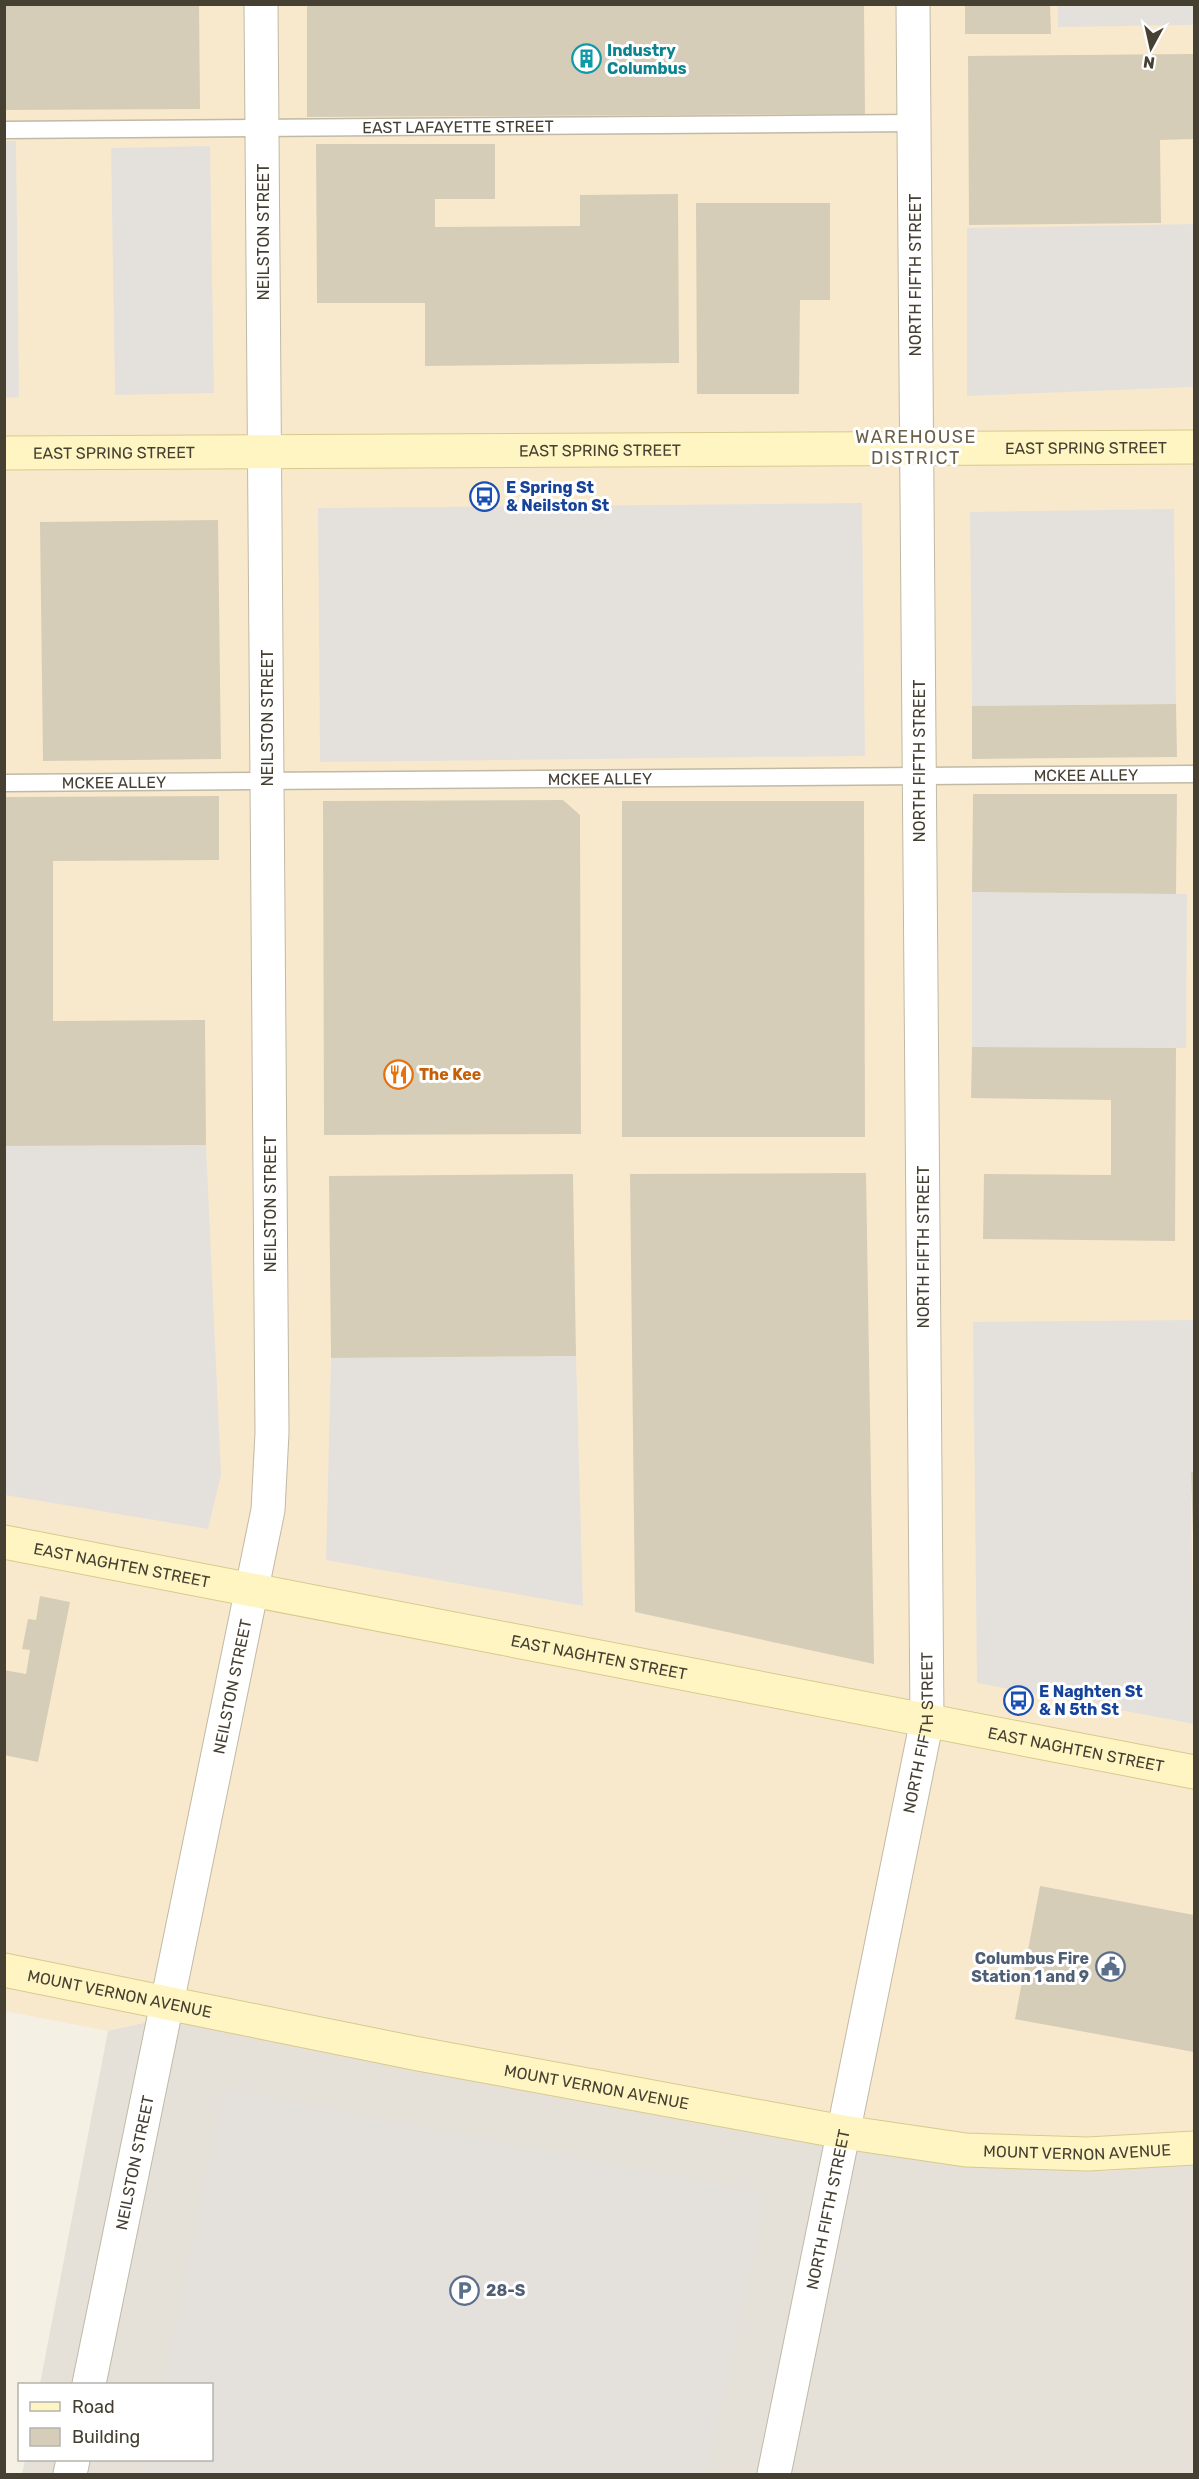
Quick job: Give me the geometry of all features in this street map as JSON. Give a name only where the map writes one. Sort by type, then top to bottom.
[{"type":"main road","name":"EAST SPRING STREET","points":[[4,453],[1194,447]]},
{"type":"main road","name":"EAST NAGHTEN STREET","points":[[4,1542],[1194,1772]]},
{"type":"main road","name":"MOUNT VERNON AVENUE","points":[[4,1970],[168,2001],[419,2054],[843,2132],[966,2150],[1088,2154],[1194,2148]]},
{"type":"street","name":"NEILSTON STREET","points":[[88,2383],[268,1510],[272,1433],[261,4]]},
{"type":"street","name":"NORTH FIFTH STREET","points":[[774,2475],[927,1720],[913,4]]},
{"type":"lane","name":"EAST LAFAYETTE STREET","points":[[4,130],[914,123]]},
{"type":"lane","name":"MCKEE ALLEY","points":[[4,783],[1194,774]]},
{"type":"shaded area","points":[[4,5],[1194,5],[1194,2164],[1104,2171],[941,2157],[201,2010],[108,2031],[5,2011]]},
{"type":"shaded area","points":[[1058,5],[1194,5],[1194,25],[1058,27]]},
{"type":"shaded area","points":[[5,141],[16,141],[19,397],[5,398]]},
{"type":"shaded area","points":[[210,146],[214,393],[115,395],[111,148]]},
{"type":"shaded area","points":[[1194,224],[1194,387],[967,396],[967,228]]},
{"type":"shaded area","points":[[862,503],[865,756],[320,762],[318,508]]},
{"type":"shaded area","points":[[1174,509],[1176,704],[972,706],[970,512]]},
{"type":"shaded area","points":[[972,892],[1187,894],[1186,1048],[972,1047]]},
{"type":"shaded area","points":[[206,1145],[221,1475],[208,1529],[5,1495],[5,1146]]},
{"type":"shaded area","points":[[1194,1320],[1194,1472],[1191,1472],[1194,1724],[977,1683],[973,1322]]},
{"type":"shaded area","points":[[576,1356],[583,1606],[326,1560],[331,1358]]},
{"type":"shaded area","points":[[201,2010],[941,2157],[1104,2171],[1194,2164],[1194,2474],[22,2474],[25,2461],[213,2461],[213,2383],[40,2383],[108,2031]]},
{"type":"shaded area","name":"28-S","points":[[224,2089],[766,2195],[706,2474],[146,2474],[150,2461],[213,2461],[213,2383],[165,2383]]},
{"type":"building","points":[[4,4],[199,4],[200,109],[4,110]]},
{"type":"building","name":"Industry Columbus","points":[[307,4],[864,4],[865,114],[307,117]]},
{"type":"building","points":[[965,4],[1050,4],[1051,34],[965,34]]},
{"type":"building","points":[[1194,54],[1194,139],[1160,140],[1161,223],[969,225],[968,56]]},
{"type":"building","points":[[316,144],[495,144],[495,199],[435,199],[435,227],[580,226],[580,195],[678,194],[679,363],[425,366],[425,303],[317,303]]},
{"type":"building","points":[[696,203],[830,203],[830,300],[800,300],[799,394],[697,394]]},
{"type":"building","points":[[218,520],[221,759],[43,761],[40,522]]},
{"type":"building","points":[[1176,704],[1177,757],[972,759],[972,706]]},
{"type":"building","points":[[973,794],[1177,794],[1176,894],[972,892]]},
{"type":"building","points":[[219,796],[219,860],[53,861],[53,1021],[205,1020],[206,1145],[4,1146],[4,797]]},
{"type":"building","points":[[563,800],[580,815],[581,1134],[324,1135],[323,801]]},
{"type":"building","points":[[622,801],[864,801],[865,1137],[622,1137]]},
{"type":"building","points":[[972,1047],[1176,1048],[1175,1241],[983,1239],[984,1174],[1111,1175],[1111,1100],[971,1098]]},
{"type":"building","points":[[866,1173],[874,1664],[635,1612],[630,1174]]},
{"type":"building","points":[[573,1174],[576,1356],[331,1358],[329,1176]]},
{"type":"building","points":[[1191,1472],[1194,1472],[1194,1535],[1193,1535]]},
{"type":"building","points":[[40,1596],[70,1602],[38,1762],[4,1755],[4,1670],[26,1674],[30,1650],[22,1649],[28,1619],[36,1620]]},
{"type":"building","name":"Columbus Fire Station 1 and 9","points":[[1040,1886],[1194,1915],[1194,2052],[1015,2019]]},
{"type":"place","name":"Industry Columbus","points":[[586,59]]},
{"type":"place","name":"E Spring St & Neilston St","points":[[485,496]]},
{"type":"place","name":"The Kee","points":[[398,1074]]},
{"type":"place","name":"E Naghten St & N 5th St","points":[[1018,1700]]},
{"type":"place","name":"Columbus Fire Station 1 and 9","points":[[1110,1967]]},
{"type":"place","name":"28-S","points":[[465,2290]]},
{"type":"district","name":"WAREHOUSE DISTRICT","points":[[916,447]]}]
